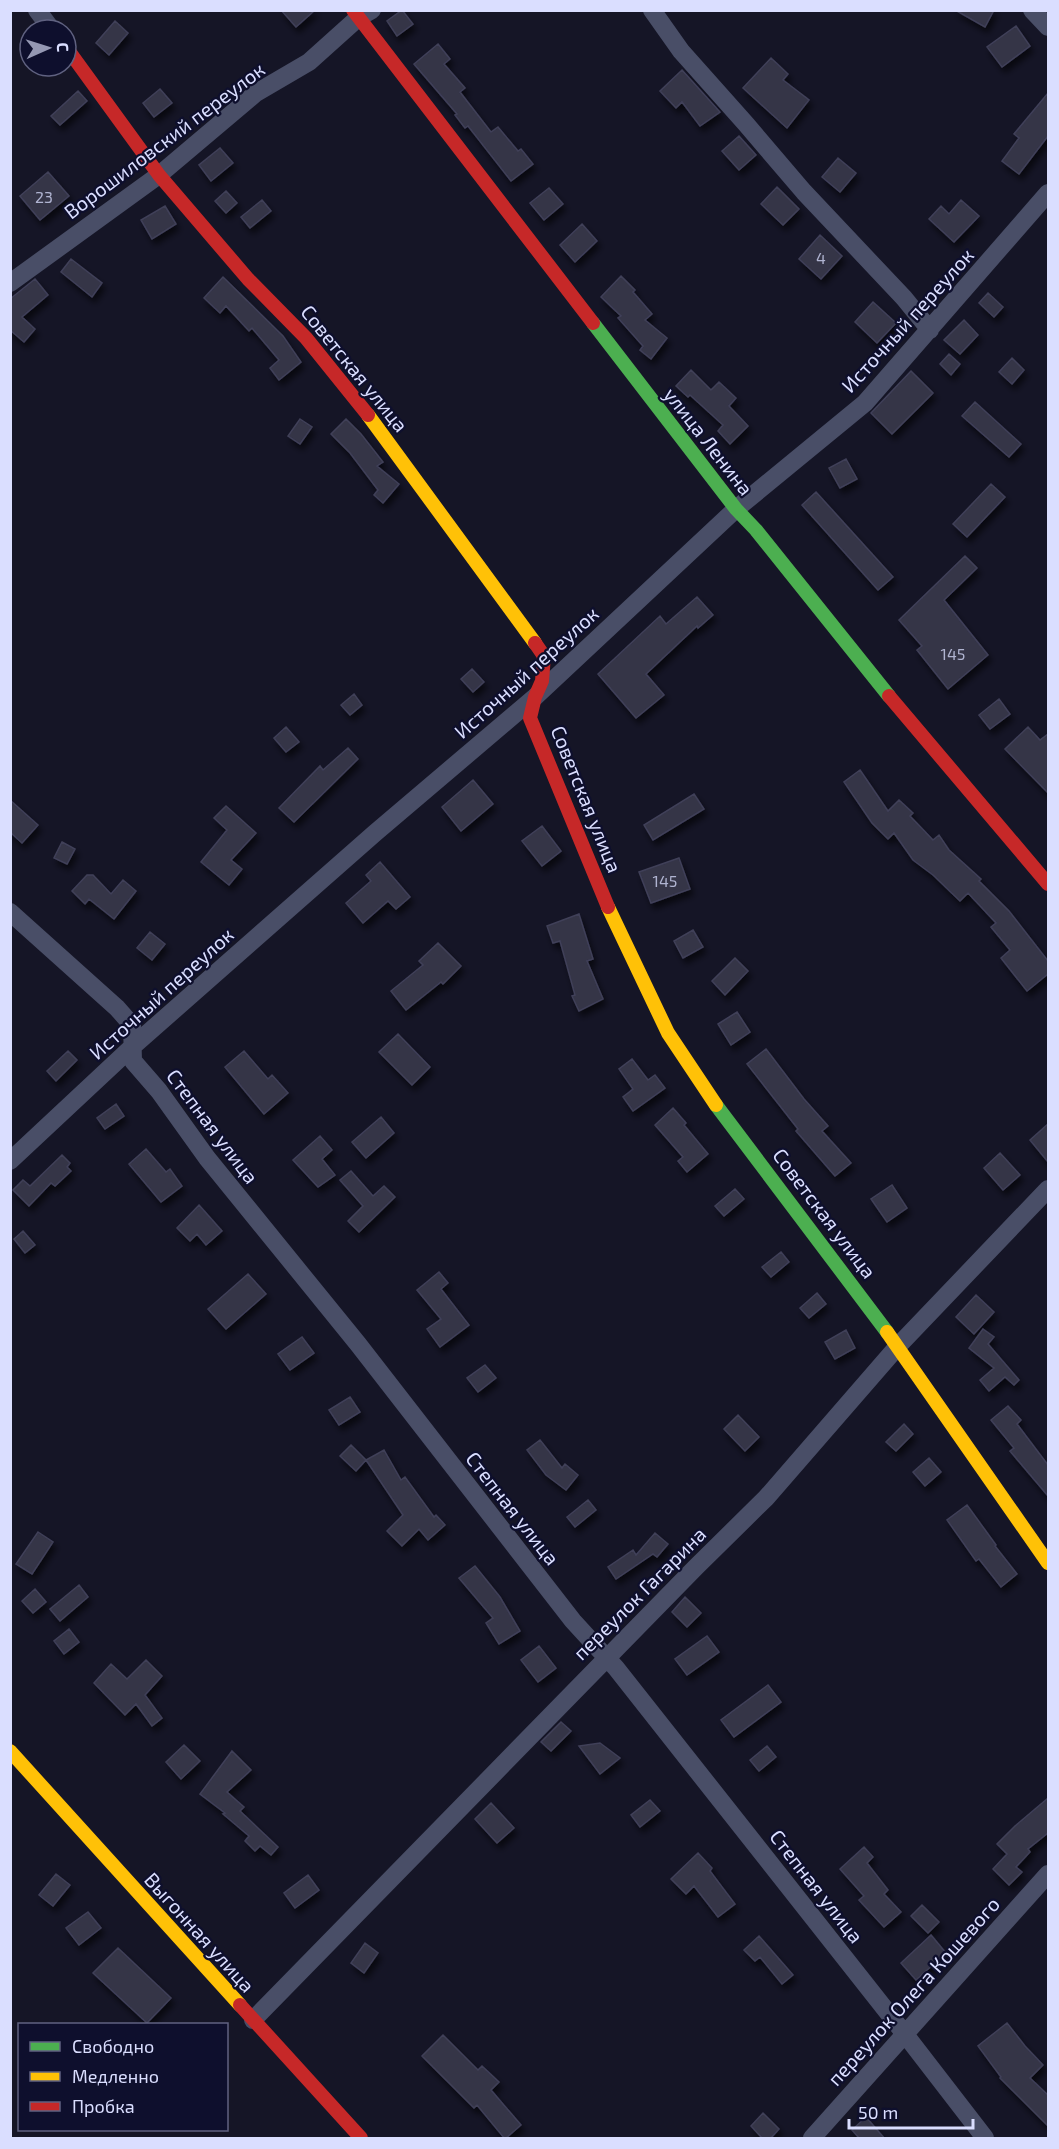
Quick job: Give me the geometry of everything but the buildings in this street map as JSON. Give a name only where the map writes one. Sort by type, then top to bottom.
[{"type":"street","points":[[652,10],[681,51],[804,192],[904,298],[930,330]]},
{"type":"street","points":[[1032,10],[1048,27]]},
{"type":"street","name":"Ворошиловский переулок","points":[[10,283],[159,175],[256,93],[309,62],[361,13]]},
{"type":"street","name":"улица Ленина","points":[[361,13],[736,508],[911,724],[1048,884]]},
{"type":"street","name":"Советская улица","points":[[78,64],[159,175],[248,279],[306,338],[356,399],[544,656],[542,681],[530,718],[602,895],[668,1033],[707,1094],[898,1346],[1048,1563]]},
{"type":"street","name":"Источный переулок","points":[[10,1161],[132,1047],[375,833],[535,697],[736,508],[865,404],[1048,193]]},
{"type":"street","name":"Степная улица","points":[[10,912],[132,1024],[133,1061],[159,1091],[207,1158],[358,1344],[573,1621],[607,1658],[904,2033],[985,2139]]},
{"type":"street","name":"переулок Гагарина","points":[[253,2020],[766,1498],[898,1346],[1048,1190]]},
{"type":"street","name":"Выгонная улица","points":[[10,1751],[361,2139]]},
{"type":"street","name":"переулок Олега Кошевого","points":[[812,2139],[1048,1874]]},
{"type":"traffic: fast","points":[[593,323],[736,509],[756,530],[889,696]]},
{"type":"traffic: fast","points":[[716,1105],[887,1332]]},
{"type":"traffic: slow","points":[[368,415],[535,643]]},
{"type":"traffic: slow","points":[[608,907],[668,1033],[716,1105]]},
{"type":"traffic: slow","points":[[887,1332],[1048,1563]]},
{"type":"traffic: slow","points":[[10,1751],[240,2005]]},
{"type":"traffic: jam","points":[[353,10],[593,323]]},
{"type":"traffic: jam","points":[[78,64],[159,175],[248,279],[306,338],[368,415]]},
{"type":"traffic: jam","points":[[535,643],[544,656],[542,681],[530,718],[608,907]]},
{"type":"traffic: jam","points":[[889,696],[1048,884]]},
{"type":"traffic: jam","points":[[240,2005],[361,2138]]}]
